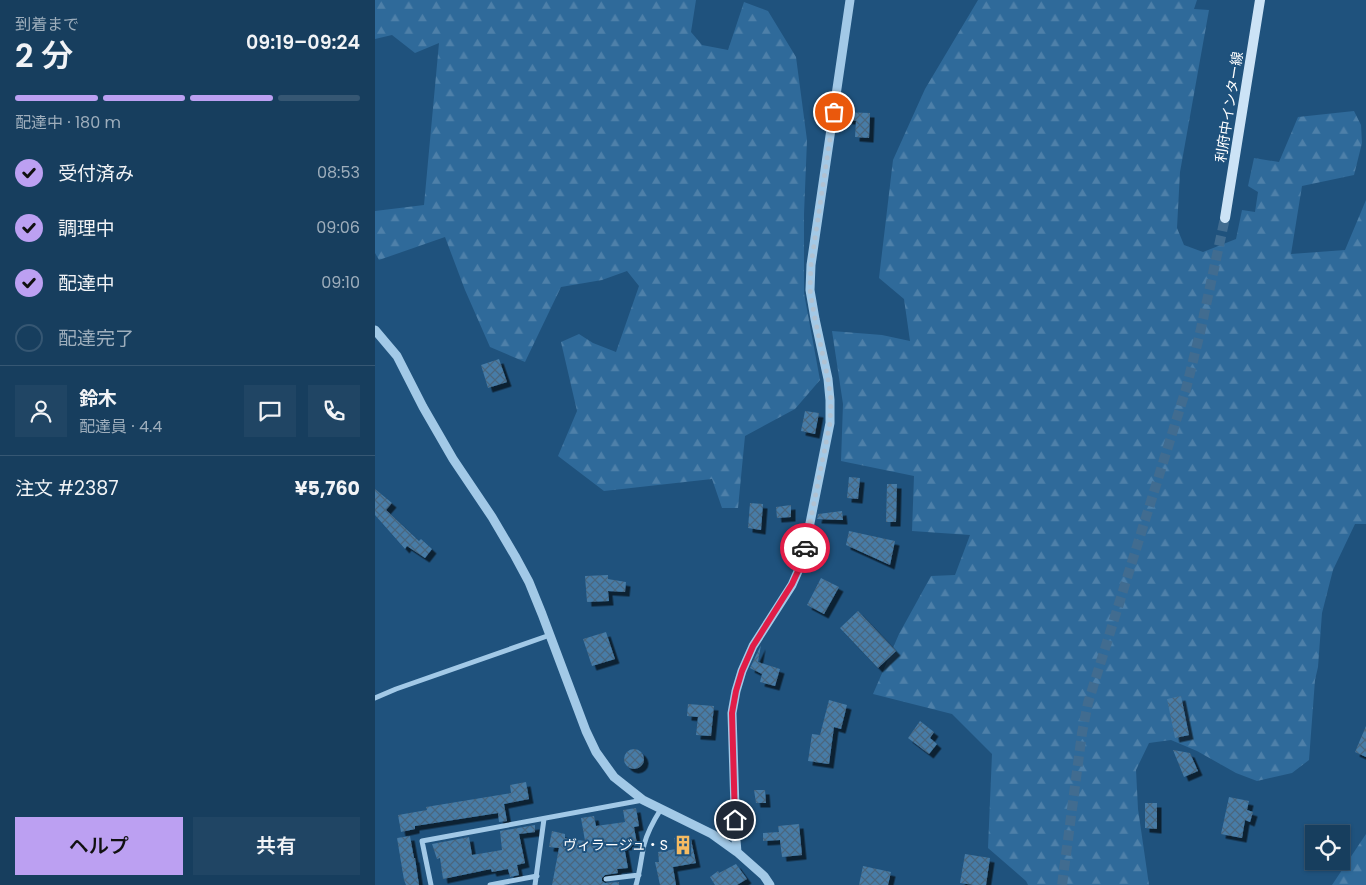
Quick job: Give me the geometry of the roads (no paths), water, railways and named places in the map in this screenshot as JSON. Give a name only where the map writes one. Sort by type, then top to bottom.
[{"type":"main road","name":"利府中インター線","points":[[1225,218],[1260,0]]},
{"type":"street","points":[[737,852],[732,713],[736,691],[753,646],[792,584],[799,569],[805,548],[830,423],[831,400],[828,379],[810,290],[811,265],[850,0]]},
{"type":"street","points":[[375,330],[397,356],[423,407],[453,459],[492,517],[529,582],[551,635],[586,731],[596,752],[615,777],[643,800],[712,834],[737,852],[764,876],[770,885]]},
{"type":"street","points":[[375,698],[551,635]]},
{"type":"street","points":[[431,885],[422,840],[643,800]]},
{"type":"street","points":[[636,885],[644,845],[653,822],[661,809]]},
{"type":"street","points":[[535,885],[544,819]]},
{"type":"street","points":[[606,879],[639,875]]},
{"type":"street","points":[[490,885],[537,876]]},
{"type":"tunnel","points":[[1062,885],[1082,733],[1088,703],[1186,389],[1225,218]]},
{"type":"place","name":"ヴィラージュ・S","points":[[683,845]]}]
